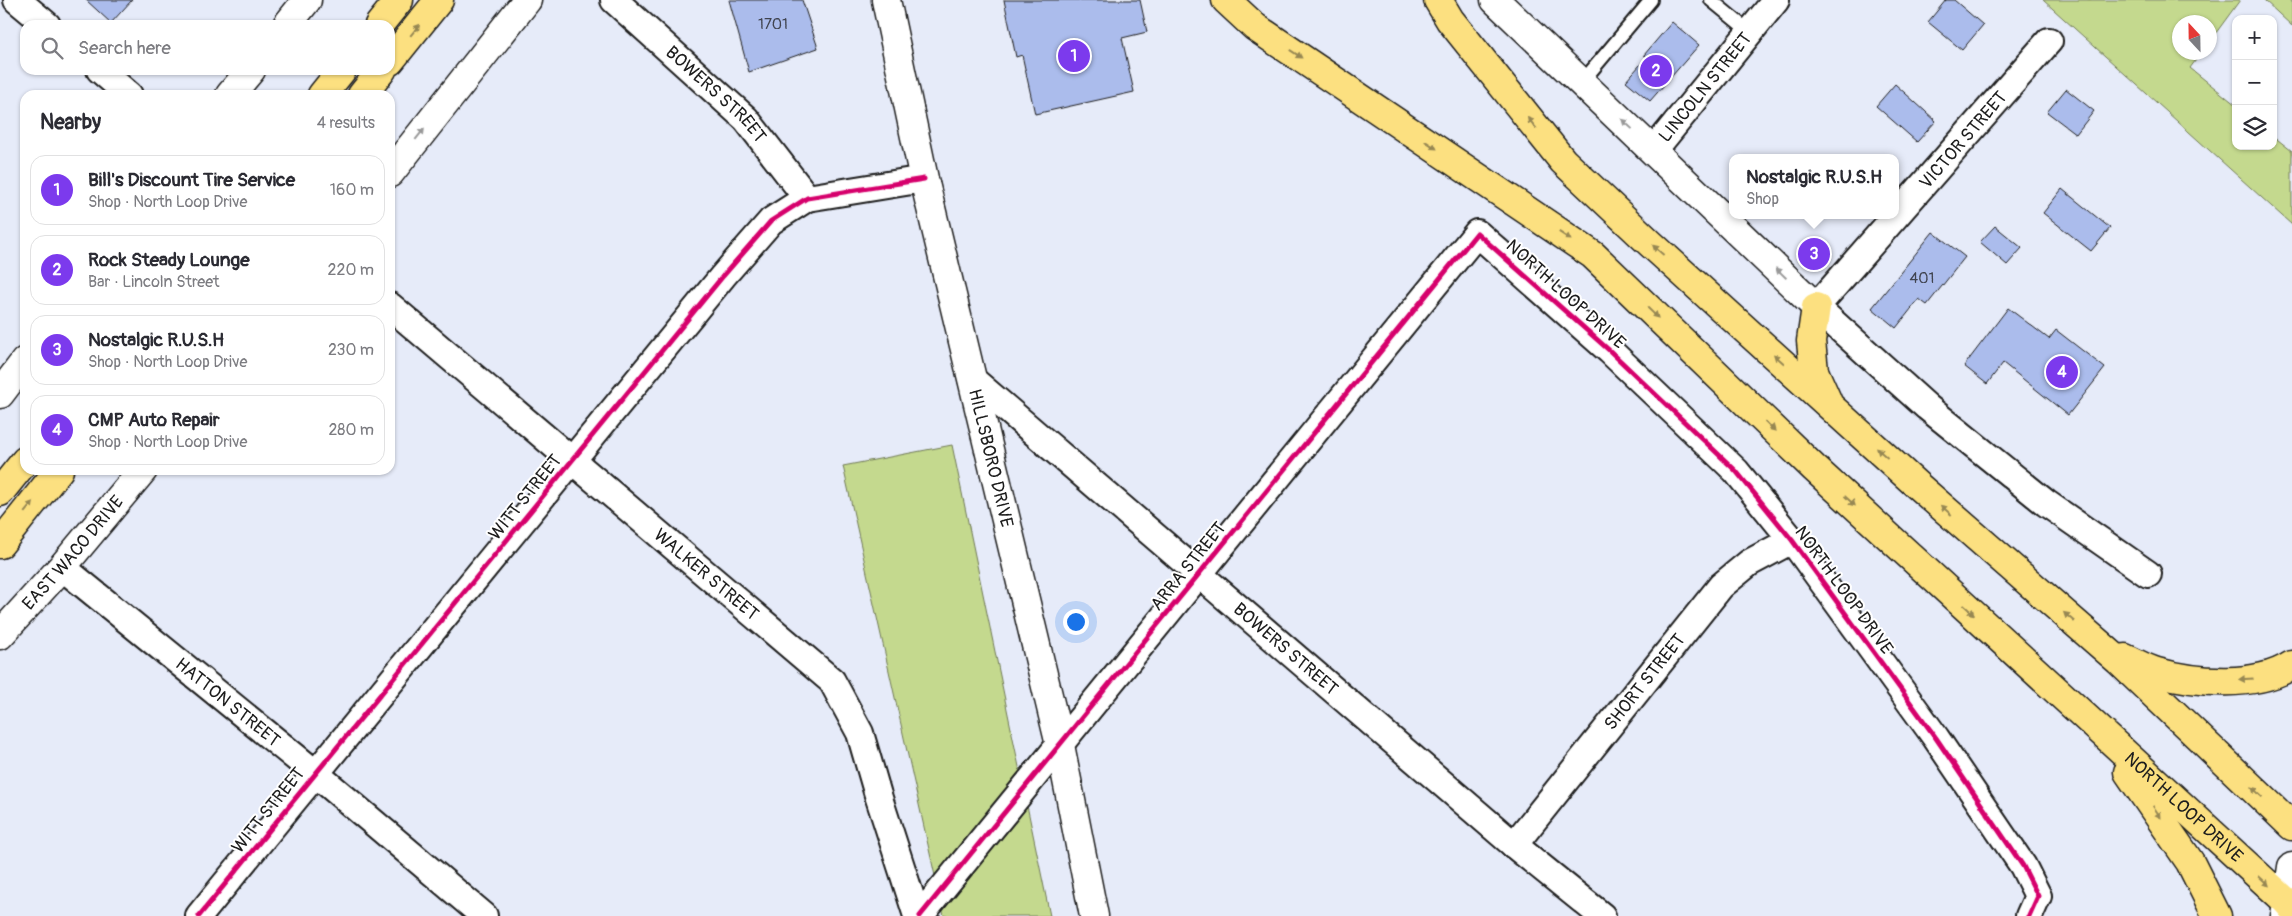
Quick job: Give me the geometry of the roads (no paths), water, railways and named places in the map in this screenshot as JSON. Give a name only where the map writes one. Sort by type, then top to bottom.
[{"type":"main road","points":[[383,20],[399,0]]},
{"type":"main road","points":[[395,55],[439,0]]},
{"type":"main road","name":"NORTH LOOP DRIVE","points":[[1226,0],[1255,27],[1593,255],[1814,468],[2099,729],[2288,909]]},
{"type":"main road","points":[[1438,0],[1450,20],[1563,161],[1918,486],[2105,649],[2292,826]]},
{"type":"main road","points":[[366,90],[378,75]]},
{"type":"main road","points":[[1816,307],[1811,341],[1814,371],[1828,403]]},
{"type":"main road","points":[[0,492],[20,467]]},
{"type":"main road","points":[[0,544],[55,475]]},
{"type":"main road","points":[[2105,649],[2155,672],[2202,681],[2257,678],[2282,671],[2292,665]]},
{"type":"main road","points":[[2099,729],[2190,862],[2217,916]]},
{"type":"street","points":[[17,0],[40,20]]},
{"type":"street","points":[[291,20],[307,0]]},
{"type":"street","points":[[395,167],[527,0]]},
{"type":"street","name":"BOWERS STREET","points":[[614,0],[746,119],[806,198]]},
{"type":"street","name":"HILLSBORO DRIVE","points":[[886,0],[924,179],[1060,745],[1094,916]]},
{"type":"street","points":[[1495,0],[1816,307],[1927,407],[2038,497],[2148,574]]},
{"type":"street","name":"LINCOLN STREET","points":[[1654,150],[1776,0]]},
{"type":"street","name":"VICTOR STREET","points":[[1899,212],[2049,41]]},
{"type":"street","points":[[106,75],[123,90]]},
{"type":"street","points":[[234,90],[246,75]]},
{"type":"street","name":"WITT STREET","points":[[200,916],[315,773],[771,221],[806,198],[924,179]]},
{"type":"street","name":"VICTOR STREET","points":[[1816,307],[1893,219]]},
{"type":"street","name":"NORTH LOOP DRIVE","points":[[1477,233],[1610,351],[1729,464],[1792,540],[1936,738],[2023,866],[2033,906]]},
{"type":"street","name":"ARRA STREET","points":[[918,916],[1060,745],[1477,233]]},
{"type":"street","name":"WALKER STREET","points":[[395,310],[832,681],[860,733],[878,795],[918,916]]},
{"type":"street","points":[[0,394],[20,368]]},
{"type":"street","name":"BOWERS STREET","points":[[972,379],[1514,845],[1602,916]]},
{"type":"street","name":"EAST WACO DRIVE","points":[[0,635],[62,567],[140,475]]},
{"type":"street","name":"SHORT STREET","points":[[1514,845],[1721,586],[1749,563],[1792,540]]},
{"type":"street","name":"HATTON STREET","points":[[62,567],[315,773],[484,916]]},
{"type":"street","points":[[2288,909],[2292,867]]},
{"type":"lane","points":[[1582,82],[1651,0]]},
{"type":"lane","points":[[1711,0],[1750,32]]},
{"type":"place","name":"Bill's Discount Tire Service","points":[[1074,56]]},
{"type":"place","name":"Rock Steady Lounge","points":[[1656,71]]},
{"type":"place","name":"Nostalgic R.U.S.H","points":[[1814,254]]},
{"type":"place","name":"CMP Auto Repair","points":[[2062,372]]}]
